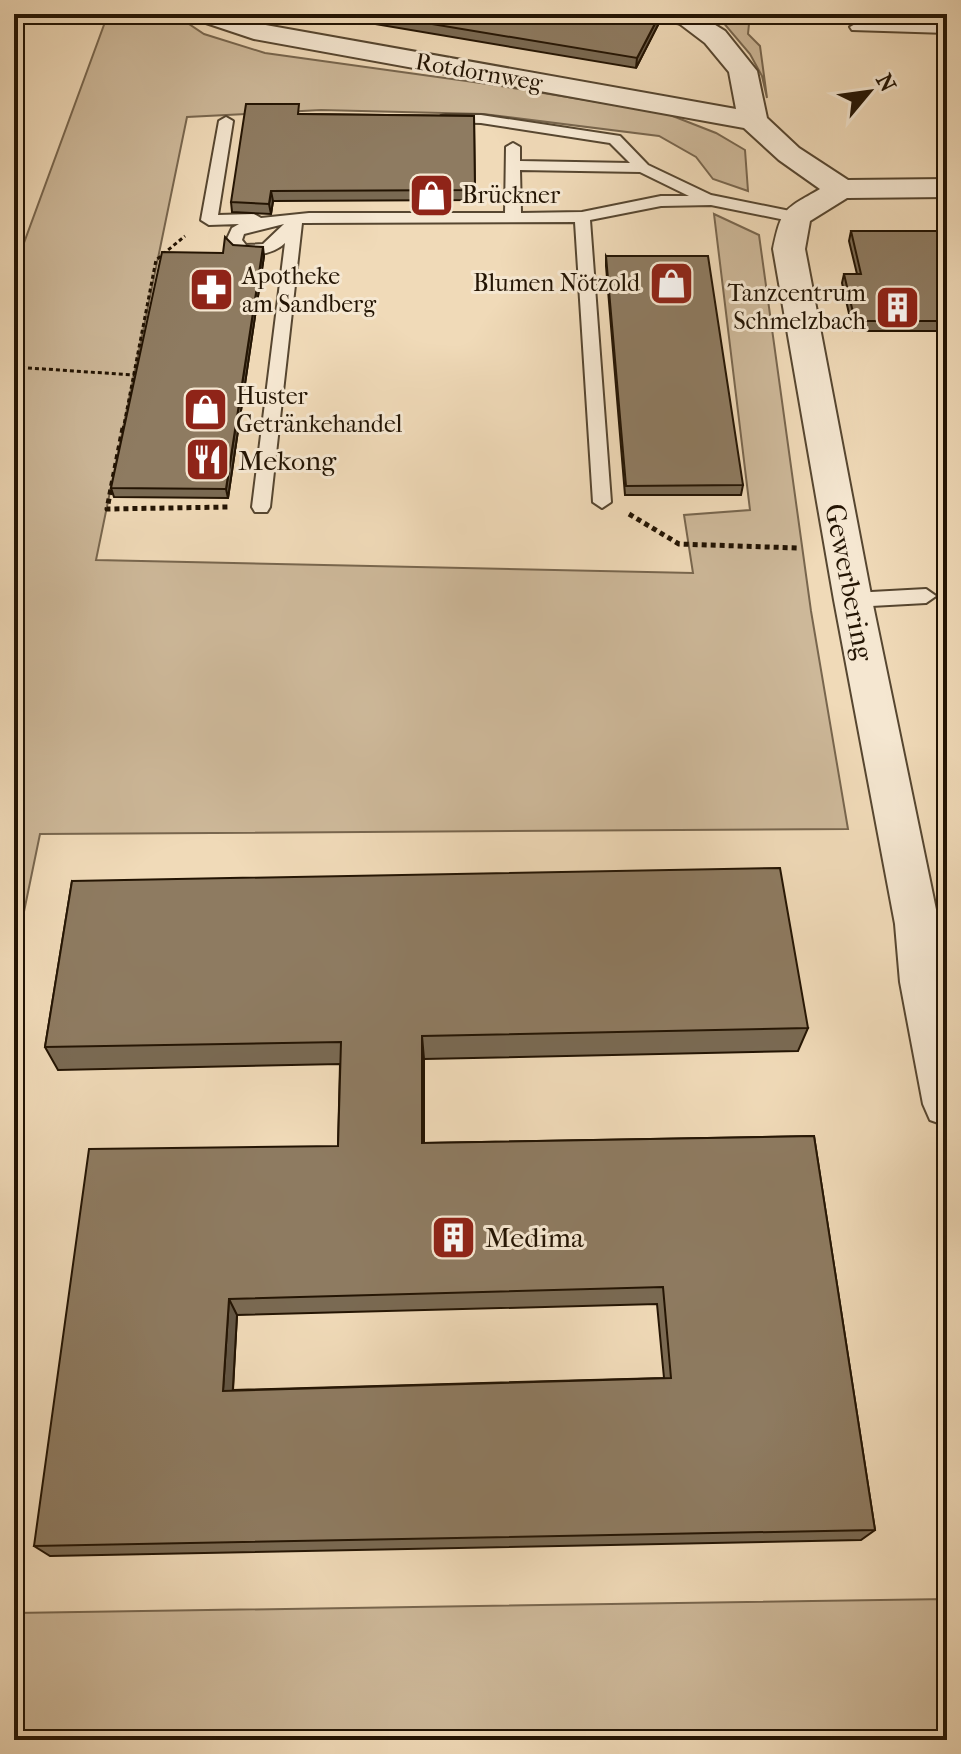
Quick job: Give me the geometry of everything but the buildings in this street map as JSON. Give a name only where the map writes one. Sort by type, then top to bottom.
[{"type":"street","name":"Rotdornweg","points":[[206,14],[254,31],[753,121]]},
{"type":"street","points":[[691,17],[715,37],[743,71],[753,121],[789,154],[841,189]]},
{"type":"street","points":[[795,217],[841,189],[947,188]]},
{"type":"street","name":"Gewerbering","points":[[795,217],[789,249],[853,600],[917,924],[923,982],[947,1104]]},
{"type":"lane","points":[[645,14],[691,17]]},
{"type":"lane","points":[[857,27],[947,29]]},
{"type":"lane","points":[[434,119],[481,119],[615,139],[643,168],[711,200]]},
{"type":"lane","points":[[226,121],[209,220],[582,217],[661,201],[711,200],[795,217]]},
{"type":"lane","points":[[513,147],[513,218]]},
{"type":"lane","points":[[513,165],[643,168]]},
{"type":"lane","points":[[582,217],[602,502]]},
{"type":"lane","points":[[261,507],[296,219]]},
{"type":"lane","points":[[853,600],[926,596]]},
{"type":"path","points":[[209,220],[170,246],[156,260],[107,509],[261,507]]},
{"type":"path","points":[[14,367],[134,375]]},
{"type":"path","points":[[602,502],[679,544],[844,549]]},
{"type":"shaded area","points":[[108,14],[174,14],[204,34],[265,53],[488,84],[665,113],[716,133],[745,150],[748,191],[713,179],[696,157],[659,136],[483,114],[321,110],[187,117],[96,560],[693,573],[684,515],[750,510],[714,214],[759,235],[811,611],[848,829],[40,834],[14,960],[14,270]]},
{"type":"shaded area","points":[[716,14],[750,14],[748,34],[760,46],[767,98],[762,76],[750,54]]},
{"type":"shaded area","points":[[947,1599],[947,1740],[14,1740],[14,1613]]},
{"type":"place","name":"Brückner","points":[[431,195]]},
{"type":"place","name":"Blumen Nötzold","points":[[671,283]]},
{"type":"place","name":"Apotheke am Sandberg","points":[[211,290]]},
{"type":"place","name":"Tanzcentrum Schmelzbach","points":[[897,307]]},
{"type":"place","name":"Huster Getränkehandel","points":[[205,410]]},
{"type":"place","name":"Mekong","points":[[207,460]]},
{"type":"place","name":"Medima","points":[[454,1237]]}]
